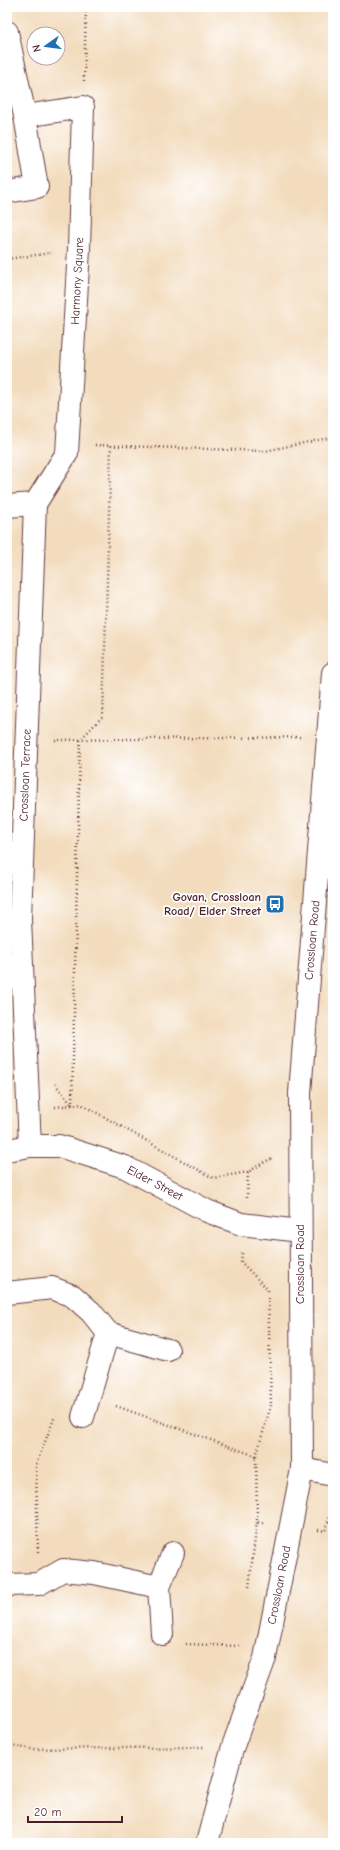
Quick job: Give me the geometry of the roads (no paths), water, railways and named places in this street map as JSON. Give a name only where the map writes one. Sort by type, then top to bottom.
[{"type":"street","points":[[7,32],[26,116],[37,187],[7,192]]},
{"type":"street","name":"Harmony Square","points":[[26,116],[83,107],[79,249],[67,453],[35,504]]},
{"type":"street","points":[[7,506],[35,504]]},
{"type":"street","name":"Crossloan Terrace","points":[[30,1146],[20,919],[35,504]]},
{"type":"street","name":"Crossloan Road","points":[[207,1843],[233,1746],[266,1654],[302,1469],[300,1093],[333,673]]},
{"type":"street","name":"Elder Street","points":[[7,1150],[30,1146],[59,1146],[125,1167],[207,1210],[246,1224],[300,1231]]},
{"type":"street","points":[[7,1293],[52,1288],[73,1296],[91,1312],[108,1333],[168,1350]]},
{"type":"street","points":[[86,1407],[108,1333]]},
{"type":"street","points":[[302,1469],[333,1474]]},
{"type":"street","points":[[162,1634],[160,1587],[173,1553]]},
{"type":"street","points":[[7,1585],[39,1584],[63,1570],[94,1573],[160,1587]]},
{"type":"place","name":"Govan, Crossloan Road/ Elder Street","points":[[275,904]]}]
